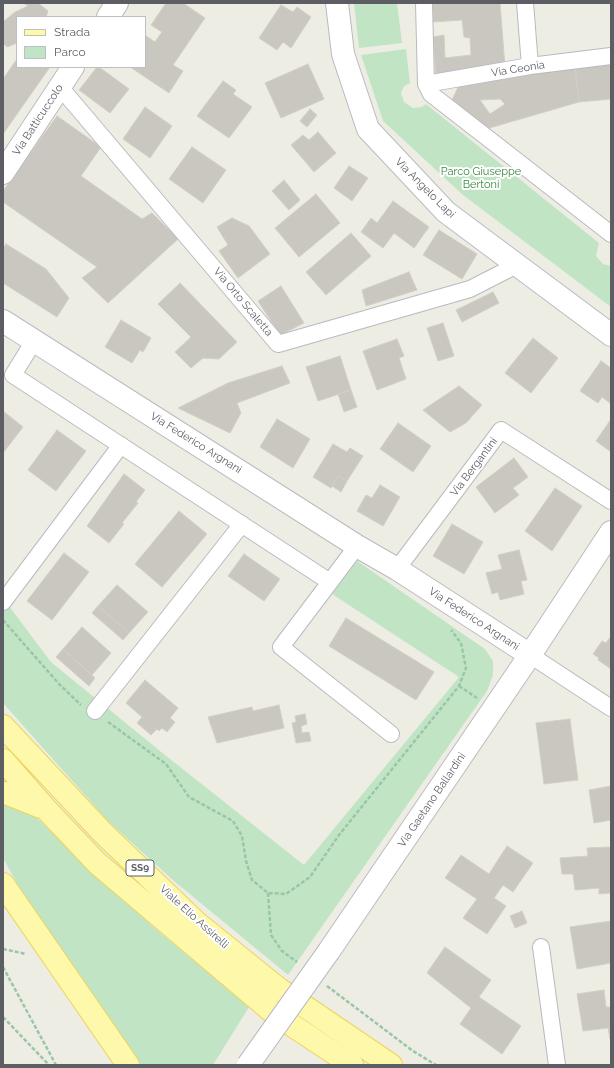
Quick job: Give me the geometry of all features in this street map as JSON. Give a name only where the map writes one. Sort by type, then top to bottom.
[{"type":"main road","points":[[109,16],[117,3]]},
{"type":"main road","name":"Via Angelo Lapi","points":[[337,3],[343,54],[368,129],[446,212],[611,335]]},
{"type":"main road","name":"Via Batticuccolo","points":[[3,173],[72,68]]},
{"type":"main road","name":"Via Federico Argnani","points":[[3,321],[357,546],[397,569],[530,656]]},
{"type":"main road","name":"Via Gaetano Ballardini","points":[[248,1065],[330,951],[530,656],[611,532]]},
{"type":"main road","name":"Viale Elio Assirelli","points":[[3,726],[103,833],[196,922],[279,989],[391,1065]]},
{"type":"main road","name":"Viale Elio Assirelli","points":[[3,760],[45,808],[97,863],[269,1009],[352,1065]]},
{"type":"main road","points":[[3,793],[45,808]]},
{"type":"main road","points":[[3,884],[128,1065]]},
{"type":"street","points":[[424,3],[426,84],[431,94],[611,234]]},
{"type":"street","points":[[524,3],[530,66]]},
{"type":"street","name":"Via Ceonia","points":[[426,84],[530,66],[611,56]]},
{"type":"street","name":"Via Orto Scaletta","points":[[60,87],[278,344],[470,289],[517,265]]},
{"type":"street","points":[[34,341],[12,375],[330,582]]},
{"type":"street","name":"Via Bergantini","points":[[397,569],[501,430],[611,501]]},
{"type":"street","points":[[3,602],[121,445]]},
{"type":"street","points":[[95,711],[242,524]]},
{"type":"street","points":[[357,546],[281,647],[391,734]]},
{"type":"street","points":[[530,656],[611,708]]},
{"type":"street","points":[[541,947],[557,1065]]},
{"type":"path","points":[[3,619],[79,704],[95,711],[166,764],[189,798],[233,821],[242,836],[246,860],[252,880],[268,893],[286,894],[310,877],[339,835],[459,686],[466,668],[462,642],[448,626]]},
{"type":"path","points":[[268,893],[271,935],[282,950],[299,964]]},
{"type":"path","points":[[3,967],[56,1065]]},
{"type":"path","points":[[322,982],[413,1051],[436,1065]]},
{"type":"path","points":[[3,1017],[49,1065]]},
{"type":"green space","points":[[354,3],[397,3],[402,43],[359,48]]},
{"type":"green space","name":"Parco Giuseppe Bertoni","points":[[406,49],[410,83],[404,86],[401,93],[404,102],[413,108],[422,107],[426,104],[599,243],[596,256],[603,264],[611,266],[611,307],[463,195],[383,121],[361,55]]},
{"type":"green space","points":[[357,561],[485,649],[493,661],[493,675],[487,691],[288,975],[174,881],[108,821],[3,703],[3,598],[51,662],[304,865],[459,677],[332,594]]},
{"type":"green space","points":[[21,803],[152,926],[249,1007],[213,1065],[141,1065],[37,920],[3,858],[3,805]]},
{"type":"building","points":[[23,3],[38,3],[48,11],[46,16],[16,16],[16,43],[7,47],[3,43],[3,22],[15,12],[28,6]]},
{"type":"building","points":[[166,3],[183,3],[205,18],[173,65],[183,71],[169,93],[132,68],[146,68],[146,36],[155,42],[162,32],[151,25]]},
{"type":"building","points":[[431,3],[500,3],[505,67],[436,76],[433,37],[444,35],[445,58],[471,55],[470,38],[464,37],[462,20],[433,22]]},
{"type":"building","points":[[281,5],[293,12],[297,7],[311,17],[291,48],[283,42],[277,50],[259,38]]},
{"type":"building","points":[[16,60],[16,68],[49,68],[3,134],[3,79]]},
{"type":"building","points":[[308,64],[324,99],[281,118],[265,83]]},
{"type":"building","points":[[611,64],[611,99],[579,102],[575,68]]},
{"type":"building","points":[[96,68],[100,68],[129,89],[110,113],[79,90]]},
{"type":"building","points":[[575,68],[579,102],[486,129],[452,100],[460,83]],"holes":[[[500,99],[505,104],[490,114],[480,100]]]},
{"type":"building","points":[[223,81],[236,90],[233,94],[252,107],[229,138],[197,116]]},
{"type":"building","points":[[145,107],[172,126],[150,158],[123,139]]},
{"type":"building","points":[[310,109],[317,115],[307,127],[300,121]]},
{"type":"building","points":[[57,116],[101,147],[81,176],[142,219],[152,213],[178,239],[108,303],[82,278],[97,267],[3,202],[3,191]]},
{"type":"building","points":[[318,132],[336,153],[314,172],[291,145],[303,135],[309,140]]},
{"type":"building","points":[[192,147],[226,170],[203,203],[169,179]]},
{"type":"building","points":[[349,166],[368,178],[352,201],[334,188]]},
{"type":"building","points":[[284,180],[300,200],[289,210],[272,191]]},
{"type":"building","points":[[316,194],[340,223],[299,257],[275,228]]},
{"type":"building","points":[[393,201],[429,227],[414,248],[394,233],[383,248],[361,232],[371,218],[377,223]]},
{"type":"building","points":[[232,218],[249,226],[270,254],[238,278],[219,251],[228,245],[217,227]]},
{"type":"building","points":[[439,230],[477,254],[462,279],[423,255]]},
{"type":"building","points":[[351,233],[371,256],[326,295],[306,272]]},
{"type":"building","points":[[6,244],[46,269],[69,298],[57,317],[3,283],[3,248]]},
{"type":"building","points":[[409,272],[417,290],[366,306],[362,290]]},
{"type":"building","points":[[180,283],[237,342],[219,359],[203,358],[191,368],[175,352],[191,337],[158,304]]},
{"type":"building","points":[[281,286],[304,323],[280,335],[258,301]]},
{"type":"building","points":[[493,292],[499,303],[462,322],[456,310]]},
{"type":"building","points":[[121,320],[151,338],[143,352],[140,350],[132,363],[105,347]]},
{"type":"building","points":[[443,323],[454,356],[438,361],[427,328]]},
{"type":"building","points":[[533,338],[558,358],[531,393],[505,373]]},
{"type":"building","points":[[397,339],[404,356],[399,358],[406,379],[377,390],[363,351]]},
{"type":"building","points":[[340,356],[351,390],[318,401],[306,367]]},
{"type":"building","points":[[601,361],[611,368],[611,404],[602,397],[598,403],[580,391]]},
{"type":"building","points":[[282,366],[290,383],[237,403],[241,413],[230,433],[178,408],[228,383]]},
{"type":"building","points":[[459,386],[482,405],[466,423],[450,432],[423,410]]},
{"type":"building","points":[[351,390],[357,407],[344,412],[338,394]]},
{"type":"building","points":[[3,411],[23,427],[3,453]]},
{"type":"building","points":[[277,419],[310,439],[293,468],[260,447]]},
{"type":"building","points":[[611,419],[611,452],[596,441]]},
{"type":"building","points":[[398,423],[431,446],[413,472],[380,449]]},
{"type":"building","points":[[57,430],[86,451],[56,491],[28,470]]},
{"type":"building","points":[[333,444],[347,452],[350,448],[363,456],[347,481],[338,476],[331,488],[313,477]]},
{"type":"building","points":[[514,458],[528,477],[513,488],[519,495],[495,513],[476,487]]},
{"type":"building","points":[[124,474],[145,490],[136,502],[138,503],[122,523],[124,524],[109,543],[87,526]]},
{"type":"building","points":[[338,476],[347,481],[341,492],[332,486]]},
{"type":"building","points":[[380,485],[400,497],[383,526],[357,511],[366,495],[372,498]]},
{"type":"building","points":[[555,488],[582,506],[552,551],[525,531]]},
{"type":"building","points":[[179,511],[207,534],[162,587],[135,564]]},
{"type":"building","points":[[452,524],[483,542],[464,574],[433,556]]},
{"type":"building","points":[[519,550],[527,580],[521,581],[524,594],[500,600],[498,592],[492,594],[486,573],[502,569],[498,555]]},
{"type":"building","points":[[64,553],[89,572],[52,620],[27,601]]},
{"type":"building","points":[[244,554],[280,579],[264,601],[228,576]]},
{"type":"building","points":[[117,585],[148,612],[129,633],[98,606]]},
{"type":"building","points":[[98,606],[129,633],[123,640],[92,613]]},
{"type":"building","points":[[346,618],[434,672],[416,700],[329,646]]},
{"type":"building","points":[[82,627],[111,653],[92,675],[63,649]]},
{"type":"building","points":[[611,636],[611,669],[598,660],[599,658],[593,654],[602,641],[606,643]]},
{"type":"building","points":[[63,649],[95,678],[89,686],[56,657]]},
{"type":"building","points":[[145,680],[178,708],[170,718],[175,722],[167,732],[162,728],[159,731],[157,729],[151,735],[137,723],[142,717],[126,703]]},
{"type":"building","points":[[279,705],[284,728],[217,743],[208,717],[252,707],[253,711]]},
{"type":"building","points":[[305,714],[307,724],[301,726],[302,733],[309,732],[311,741],[296,743],[292,723],[296,722],[295,716]]},
{"type":"building","points":[[570,719],[578,780],[544,784],[536,723]]},
{"type":"building","points":[[611,786],[611,820],[594,823],[589,790]]},
{"type":"building","points":[[507,846],[533,863],[513,892],[503,885],[494,898],[506,906],[487,934],[463,918],[477,899],[445,878],[461,855],[489,874]]},
{"type":"building","points":[[611,847],[611,893],[599,894],[599,888],[575,890],[573,874],[562,874],[560,858],[588,856],[587,848]]},
{"type":"building","points":[[522,911],[527,923],[515,928],[510,916]]},
{"type":"building","points":[[611,921],[611,963],[577,969],[570,927]]},
{"type":"building","points":[[445,947],[491,980],[479,997],[521,1026],[502,1054],[460,1024],[471,1008],[427,973]]},
{"type":"building","points":[[604,990],[606,1007],[611,1007],[610,1039],[608,1028],[583,1031],[577,994]]}]
